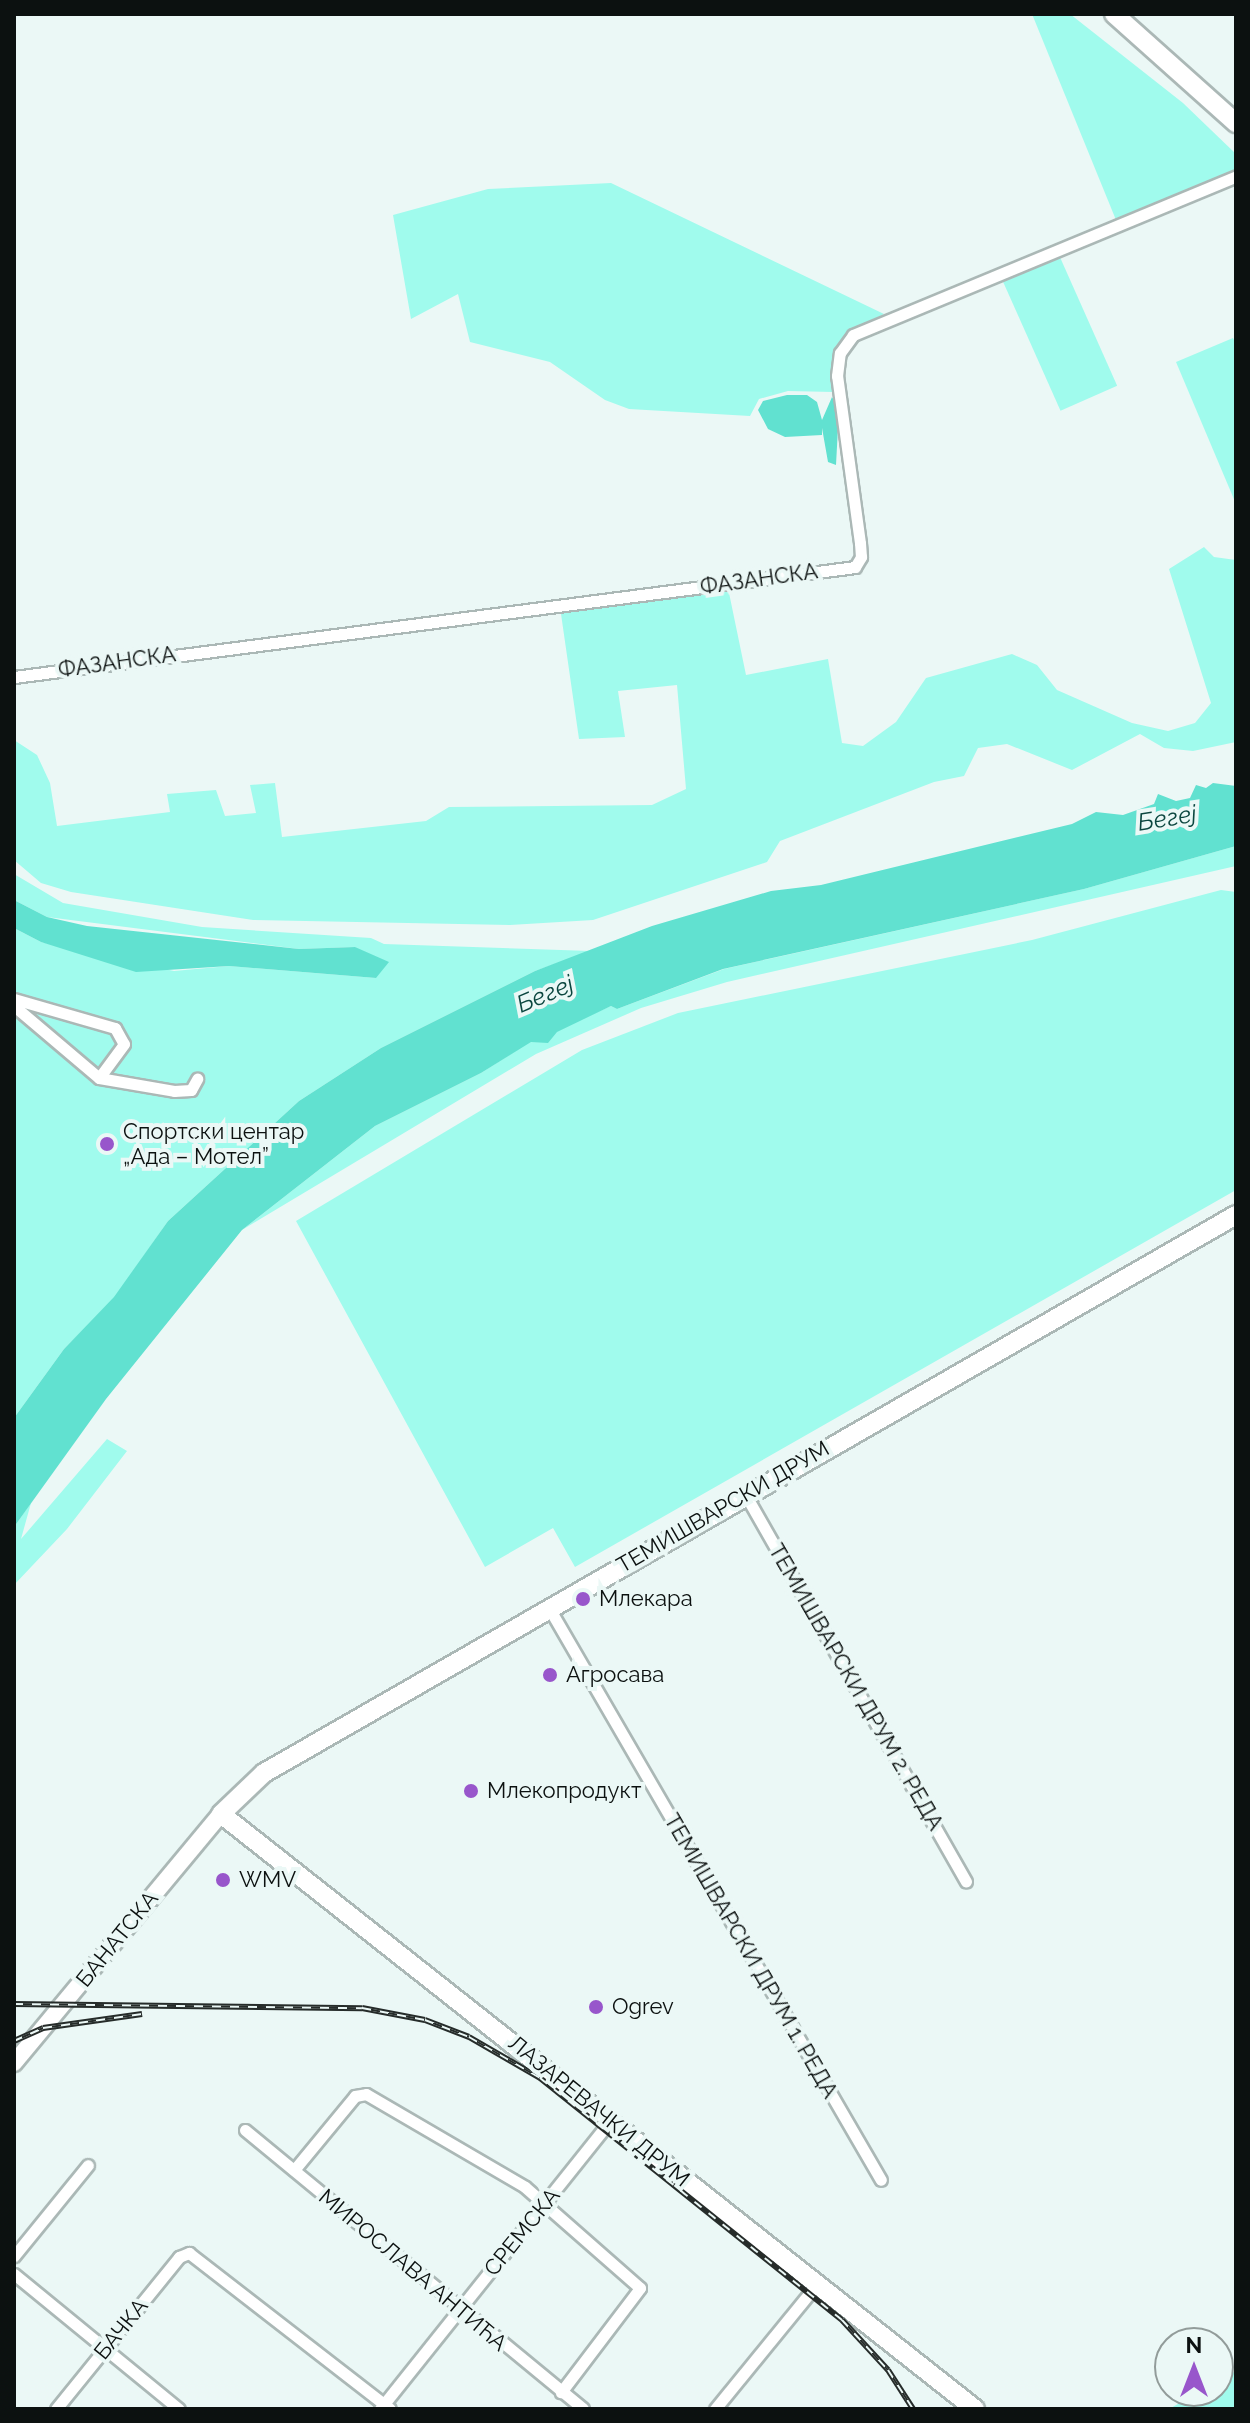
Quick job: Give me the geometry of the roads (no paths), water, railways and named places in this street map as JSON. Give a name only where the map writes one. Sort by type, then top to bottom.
[{"type":"main road","points":[[1114,14],[1236,123]]},
{"type":"main road","name":"ТЕМИШВАРСКИ ДРУМ","points":[[221,1814],[264,1773],[745,1494],[1236,1215]]},
{"type":"main road","name":"БАНАТСКА","points":[[14,2063],[221,1814]]},
{"type":"main road","name":"ЛАЗАРЕВАЧКИ ДРУМ","points":[[221,1814],[975,2409]]},
{"type":"street","name":"ФАЗАНСКА","points":[[14,677],[855,567],[861,557],[860,543],[837,376],[840,353],[853,335],[1236,176]]},
{"type":"street","points":[[14,999],[120,1031],[124,1044],[99,1078]]},
{"type":"street","points":[[14,1006],[99,1078],[174,1091],[191,1090],[197,1079]]},
{"type":"street","name":"ТЕМИШВАРСКИ ДРУМ 2. РЕДА","points":[[745,1494],[966,1881]]},
{"type":"street","name":"ТЕМИШВАРСКИ ДРУМ 1. РЕДА","points":[[549,1608],[881,2180]]},
{"type":"street","points":[[294,2170],[355,2096],[366,2094],[498,2169],[545,2204],[639,2283],[639,2294],[561,2392]]},
{"type":"street","name":"МИРОСЛАВА АНТИЋА","points":[[245,2130],[459,2311],[583,2409]]},
{"type":"street","name":"СРЕМСКА","points":[[384,2407],[603,2130]]},
{"type":"street","points":[[14,2256],[88,2165]]},
{"type":"street","name":"БАЧКА","points":[[56,2409],[179,2257],[189,2253],[384,2407]]},
{"type":"street","points":[[14,2274],[179,2409]]},
{"type":"street","points":[[715,2409],[817,2284]]},
{"type":"water","points":[[787,395],[807,395],[817,402],[822,420],[832,397],[839,409],[836,465],[828,462],[822,428],[822,435],[785,437],[768,429],[758,410],[763,401]]},
{"type":"water","name":"Бегеј","points":[[1213,783],[1236,786],[1236,846],[1084,889],[723,969],[617,1009],[611,1006],[557,1032],[548,1043],[531,1042],[481,1073],[375,1126],[242,1230],[106,1399],[14,1527],[14,1418],[64,1349],[114,1297],[168,1221],[299,1101],[381,1048],[535,971],[652,926],[771,891],[821,885],[1072,824],[1096,812],[1123,815],[1154,804],[1158,794],[1176,801],[1190,798],[1196,785],[1206,788]]},
{"type":"water","points":[[14,900],[47,917],[87,926],[299,949],[355,947],[389,962],[376,978],[229,966],[136,972],[41,942],[14,928]]},
{"type":"railway","points":[[14,2004],[362,2008],[425,2020],[469,2037],[540,2078],[842,2320],[888,2370],[913,2409]]},
{"type":"railway","points":[[14,2041],[43,2028],[142,2014]]},
{"type":"place","name":"Спортски центар „Ада – Мотел”","points":[[107,1144]]},
{"type":"place","name":"Млекара","points":[[583,1599]]},
{"type":"place","name":"Агросава","points":[[550,1675]]},
{"type":"place","name":"Млекопродукт","points":[[471,1791]]},
{"type":"place","name":"WMV","points":[[223,1880]]},
{"type":"place","name":"Ogrev","points":[[596,2007]]}]
